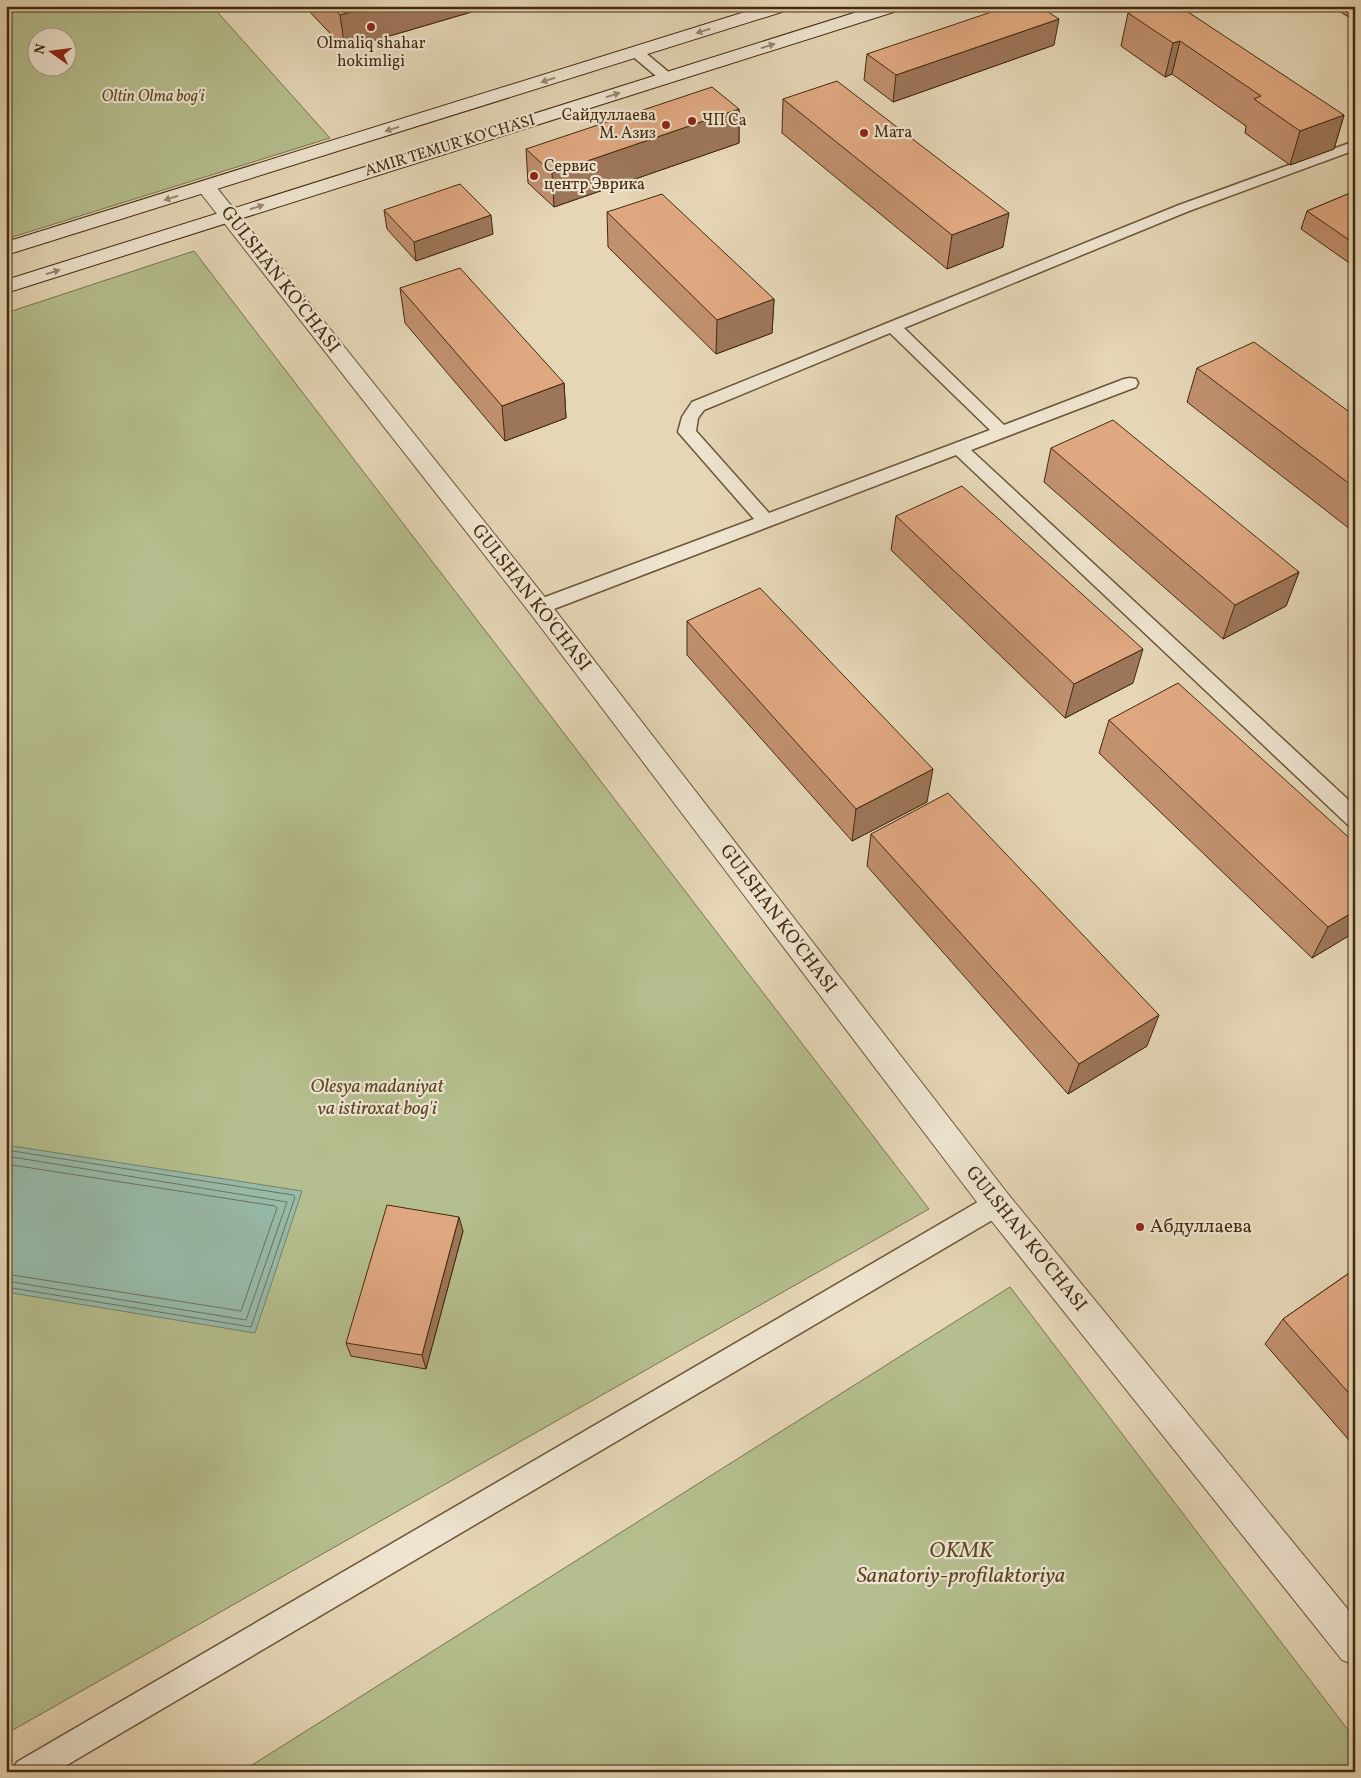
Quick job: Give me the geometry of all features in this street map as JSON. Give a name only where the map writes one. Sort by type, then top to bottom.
[{"type":"main road","name":"AMIR TEMUR KO'CHASI","points":[[6,249],[782,6]]},
{"type":"main road","name":"AMIR TEMUR KO'CHASI","points":[[6,287],[894,6]]},
{"type":"main road","name":"GULSHAN KO'CHASI","points":[[206,187],[539,607],[997,1204],[1355,1646]]},
{"type":"lane","points":[[636,52],[667,78]]},
{"type":"lane","points":[[766,521],[687,432],[690,417],[698,406],[1184,208],[1355,145]]},
{"type":"lane","points":[[892,326],[1002,432]]},
{"type":"lane","points":[[539,607],[1130,383]]},
{"type":"lane","points":[[958,448],[1355,819]]},
{"type":"lane","points":[[27,1772],[997,1204]]},
{"type":"green space","name":"Oltin Olma bog'i","points":[[6,6],[212,6],[330,138],[6,239]]},
{"type":"green space","name":"Olesya madaniyat va istiroxat bog'i","points":[[194,251],[929,1209],[6,1734],[6,313]]},
{"type":"green space","name":"OKMK Sanatoriy-profilaktoriya","points":[[1010,1287],[1355,1739],[1355,1772],[241,1772]]},
{"type":"water","points":[[6,1145],[302,1191],[255,1333],[6,1292]]},
{"type":"building","points":[[331,6],[372,6],[340,15]]},
{"type":"building","points":[[1009,6],[1039,6],[1059,19],[896,75],[867,54]]},
{"type":"building","points":[[1148,6],[1179,6],[1344,115],[1300,131],[1254,99],[1261,96],[1180,41],[1173,43],[1128,13]]},
{"type":"building","points":[[837,81],[1009,213],[952,235],[783,99]]},
{"type":"building","points":[[712,87],[739,109],[552,173],[526,149]]},
{"type":"building","points":[[460,184],[491,215],[414,242],[384,210]]},
{"type":"building","points":[[1355,191],[1355,244],[1307,211]]},
{"type":"building","points":[[662,194],[774,299],[717,320],[607,212]]},
{"type":"building","points":[[460,268],[564,383],[502,406],[400,288]]},
{"type":"building","points":[[1254,342],[1355,416],[1355,488],[1197,368]]},
{"type":"building","points":[[1113,420],[1299,572],[1235,605],[1051,448]]},
{"type":"building","points":[[962,486],[1143,649],[1074,684],[896,516]]},
{"type":"building","points":[[760,588],[933,769],[856,809],[687,621]]},
{"type":"building","points":[[1178,683],[1355,843],[1355,911],[1328,927],[1109,720]]},
{"type":"building","points":[[948,793],[1159,1015],[1079,1064],[871,834]]},
{"type":"building","points":[[387,1205],[459,1217],[422,1355],[346,1343]]},
{"type":"building","points":[[1355,1269],[1355,1400],[1283,1319]]},
{"type":"place","name":"Olmaliq shahar hokimligi","points":[[371,27]]},
{"type":"place","name":"ЧП Са","points":[[692,121]]},
{"type":"place","name":"Сайдуллаева М. Азиз","points":[[666,125]]},
{"type":"place","name":"Мата","points":[[864,133]]},
{"type":"place","name":"Сервис центр Эврика","points":[[534,176]]},
{"type":"place","name":"Абдуллаева","points":[[1140,1227]]}]
